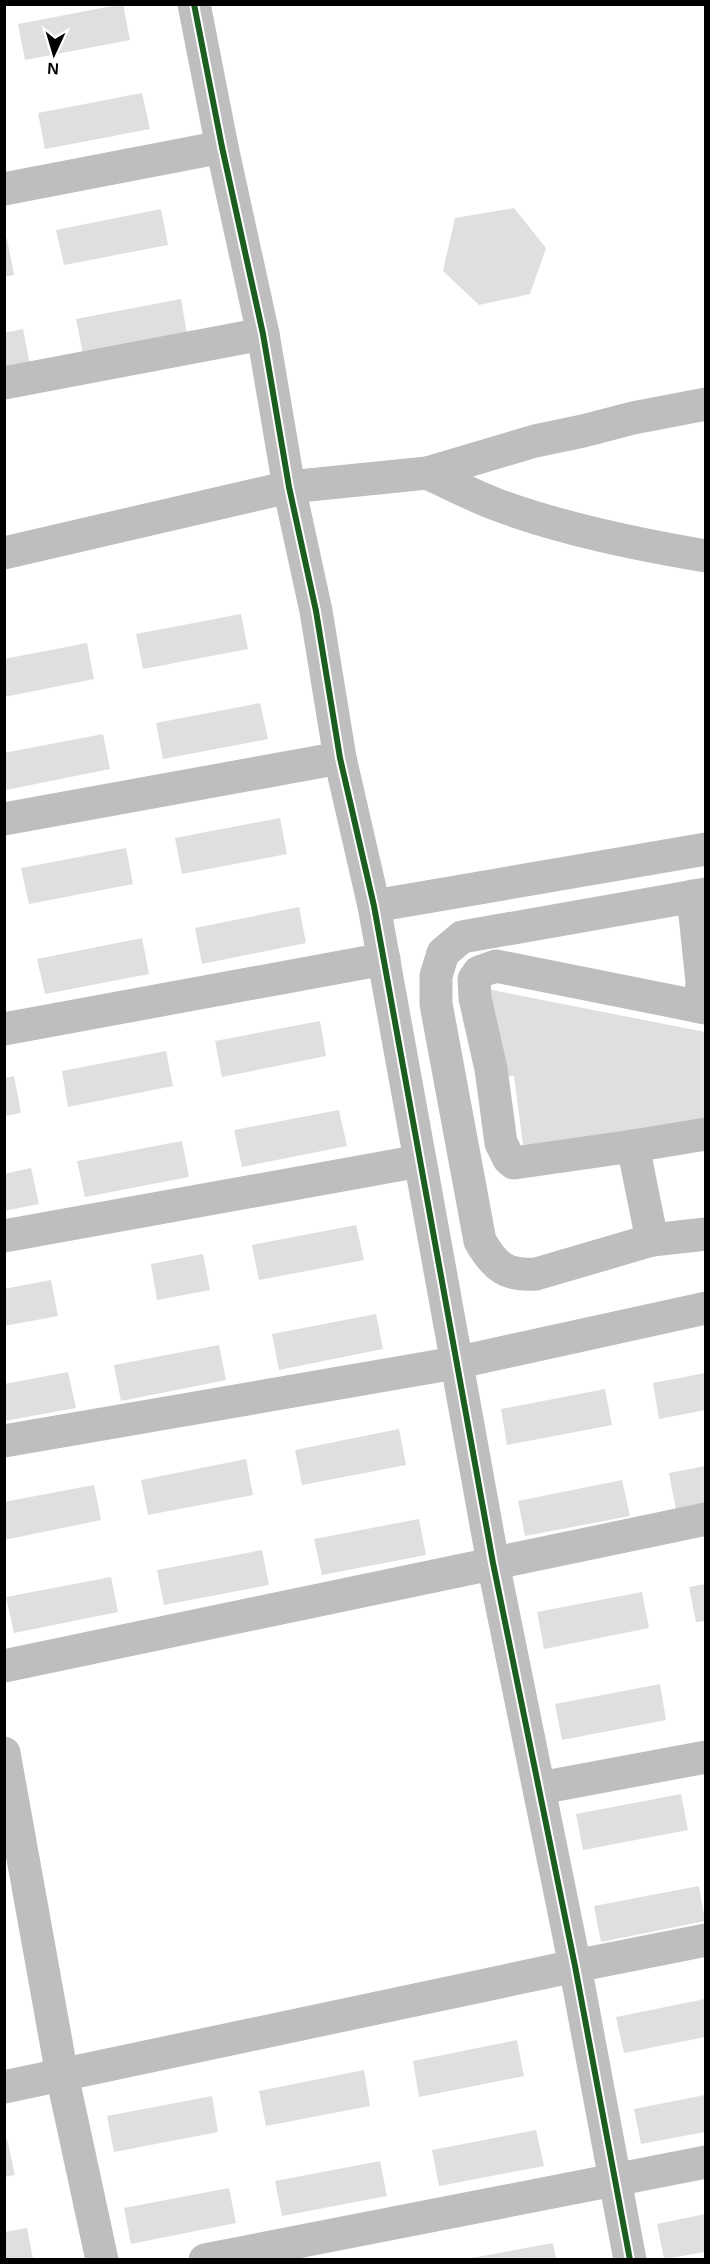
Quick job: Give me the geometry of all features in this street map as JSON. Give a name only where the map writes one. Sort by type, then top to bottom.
[{"type":"street","points":[[194,4],[222,147],[263,334],[289,487],[316,612],[340,758],[374,906],[455,1363],[575,1966],[630,2259]]},
{"type":"street","points":[[4,189],[222,147]]},
{"type":"street","points":[[4,383],[263,334]]},
{"type":"street","points":[[4,553],[289,487],[427,473],[535,441],[705,404]]},
{"type":"street","points":[[427,473],[493,503],[536,518],[660,548],[705,556]]},
{"type":"street","points":[[4,819],[340,758]]},
{"type":"street","points":[[374,906],[705,849]]},
{"type":"street","points":[[705,1134],[514,1163],[509,1159],[501,1143],[491,1069],[475,998],[474,979],[479,972],[496,966],[703,1007],[699,895],[462,937],[443,952],[436,976],[436,1004],[480,1241],[500,1268],[518,1275],[536,1274],[652,1240],[705,1234]]},
{"type":"street","points":[[4,1029],[384,959]]},
{"type":"street","points":[[407,1087],[491,1069]]},
{"type":"street","points":[[633,1146],[652,1240]]},
{"type":"street","points":[[4,1236],[420,1161]]},
{"type":"street","points":[[4,1442],[455,1363],[705,1308]]},
{"type":"street","points":[[4,1666],[705,1519]]},
{"type":"street","points":[[4,1753],[14,1863],[102,2259]]},
{"type":"street","points":[[540,1788],[705,1756]]},
{"type":"street","points":[[4,2087],[705,1940]]},
{"type":"street","points":[[205,2259],[705,2162]]},
{"type":"building","points":[[123,4],[130,40],[25,60],[18,24]]},
{"type":"building","points":[[142,93],[150,129],[45,149],[38,113]]},
{"type":"building","points":[[514,208],[546,248],[530,294],[479,305],[443,271],[455,218]]},
{"type":"building","points":[[161,209],[168,245],[64,265],[56,230]]},
{"type":"building","points":[[4,239],[7,239],[14,275],[4,277]]},
{"type":"building","points":[[181,299],[187,334],[83,354],[76,319]]},
{"type":"building","points":[[23,329],[30,365],[4,370],[4,333]]},
{"type":"building","points":[[241,614],[248,649],[143,669],[136,634]]},
{"type":"building","points":[[87,643],[94,679],[4,697],[4,659]]},
{"type":"building","points":[[260,703],[268,739],[163,759],[156,723]]},
{"type":"building","points":[[103,734],[110,769],[6,790],[4,753]]},
{"type":"building","points":[[280,818],[287,854],[182,874],[175,838]]},
{"type":"building","points":[[126,848],[133,884],[29,904],[21,868]]},
{"type":"building","points":[[299,907],[306,943],[202,964],[195,928]]},
{"type":"building","points":[[142,938],[149,974],[45,994],[37,959]]},
{"type":"building","points":[[482,988],[705,1032],[705,1126],[525,1160],[514,1076],[503,1076]]},
{"type":"building","points":[[320,1021],[326,1056],[222,1077],[215,1041]]},
{"type":"building","points":[[166,1051],[173,1086],[68,1107],[62,1071]]},
{"type":"building","points":[[14,1076],[21,1113],[4,1116],[4,1078]]},
{"type":"building","points":[[339,1110],[347,1146],[242,1167],[234,1130]]},
{"type":"building","points":[[182,1141],[189,1177],[85,1197],[77,1161]]},
{"type":"building","points":[[31,1168],[39,1204],[4,1211],[4,1174]]},
{"type":"building","points":[[356,1225],[364,1260],[259,1280],[252,1245]]},
{"type":"building","points":[[203,1254],[210,1290],[157,1300],[151,1264]]},
{"type":"building","points":[[51,1280],[58,1316],[4,1326],[4,1289]]},
{"type":"building","points":[[376,1314],[383,1349],[279,1370],[272,1334]]},
{"type":"building","points":[[219,1345],[226,1380],[121,1401],[114,1365]]},
{"type":"building","points":[[68,1372],[76,1408],[4,1421],[4,1384]]},
{"type":"building","points":[[705,1373],[705,1410],[659,1419],[653,1383]]},
{"type":"building","points":[[605,1389],[612,1425],[507,1445],[501,1409]]},
{"type":"building","points":[[399,1429],[406,1465],[302,1485],[295,1450]]},
{"type":"building","points":[[246,1459],[253,1495],[148,1515],[141,1480]]},
{"type":"building","points":[[705,1466],[705,1504],[676,1510],[669,1473]]},
{"type":"building","points":[[622,1480],[630,1516],[525,1536],[518,1501]]},
{"type":"building","points":[[94,1485],[101,1520],[4,1540],[4,1502]]},
{"type":"building","points":[[419,1519],[426,1555],[322,1575],[314,1539]]},
{"type":"building","points":[[262,1550],[269,1585],[164,1605],[157,1570]]},
{"type":"building","points":[[111,1577],[118,1612],[14,1633],[6,1597]]},
{"type":"building","points":[[705,1584],[705,1621],[696,1622],[689,1587]]},
{"type":"building","points":[[642,1592],[649,1628],[544,1649],[537,1612]]},
{"type":"building","points":[[660,1684],[666,1720],[562,1740],[555,1704]]},
{"type":"building","points":[[681,1794],[688,1830],[583,1850],[576,1814]]},
{"type":"building","points":[[699,1886],[705,1921],[601,1942],[594,1906]]},
{"type":"building","points":[[705,1999],[705,2037],[624,2053],[616,2017]]},
{"type":"building","points":[[517,2040],[524,2076],[419,2097],[413,2061]]},
{"type":"building","points":[[364,2070],[370,2106],[266,2126],[259,2091]]},
{"type":"building","points":[[705,2095],[705,2132],[641,2144],[634,2109]]},
{"type":"building","points":[[212,2096],[218,2132],[114,2152],[107,2116]]},
{"type":"building","points":[[536,2130],[544,2166],[439,2186],[432,2150]]},
{"type":"building","points":[[4,2139],[7,2139],[15,2175],[4,2177]]},
{"type":"building","points":[[380,2161],[387,2196],[282,2216],[275,2181]]},
{"type":"building","points":[[229,2188],[236,2223],[131,2244],[124,2208]]},
{"type":"building","points":[[705,2214],[705,2252],[664,2259],[657,2224]]},
{"type":"building","points":[[27,2228],[33,2259],[4,2259],[4,2232]]},
{"type":"building","points":[[553,2243],[556,2259],[472,2259],[472,2258]]},
{"type":"cycle path","points":[[194,4],[222,147],[263,334],[289,487],[316,611],[340,758],[374,906],[493,1563],[575,1966],[630,2260]]}]
